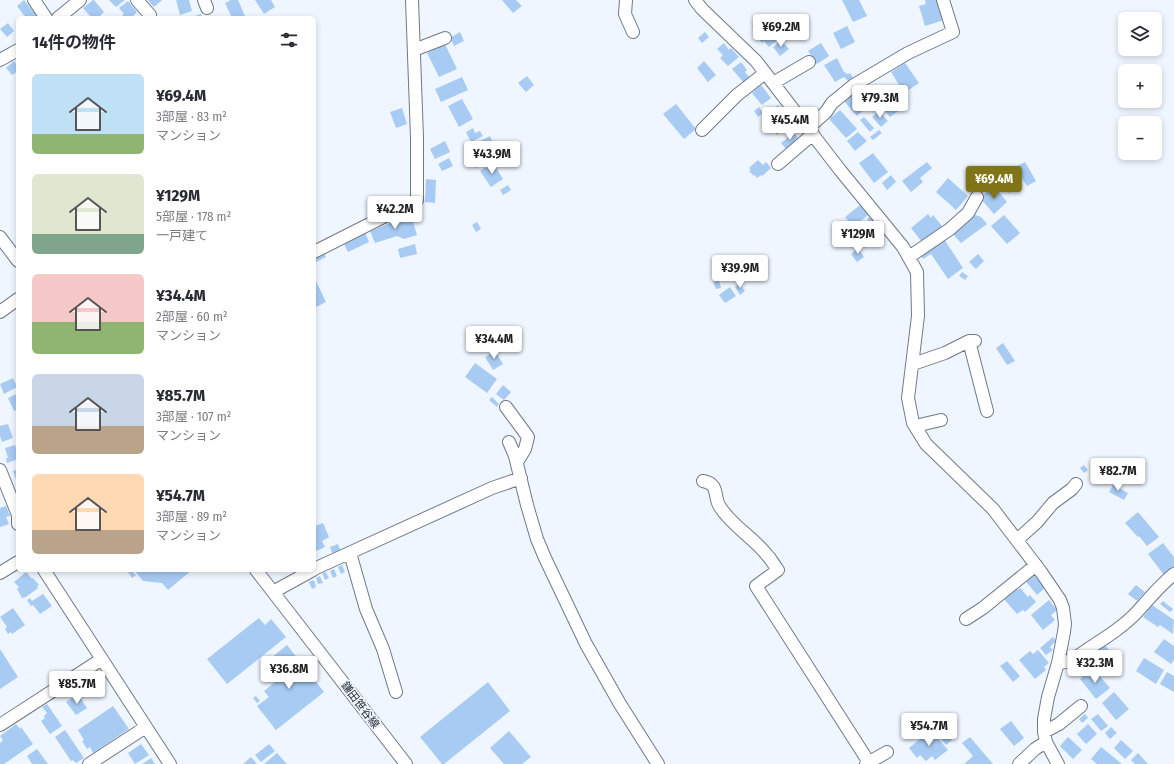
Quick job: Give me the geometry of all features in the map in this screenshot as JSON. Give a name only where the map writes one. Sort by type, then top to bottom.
[{"type":"street","points":[[34,0],[45,16]]},
{"type":"street","points":[[65,16],[80,0]]},
{"type":"street","points":[[137,0],[150,15]]},
{"type":"street","points":[[316,251],[417,200],[417,138],[412,0]]},
{"type":"street","points":[[626,0],[625,14],[633,32]]},
{"type":"street","points":[[695,0],[702,9],[756,61],[903,247],[917,272],[918,316],[908,398],[913,423],[926,444],[993,509],[1036,565],[1060,600],[1063,608],[1064,628],[1058,664],[1048,697],[1044,719],[1045,737],[1058,764]]},
{"type":"street","points":[[778,164],[810,131],[832,103],[854,85],[908,52],[953,32],[943,0]]},
{"type":"street","points":[[414,50],[445,38]]},
{"type":"street","points":[[0,60],[16,51]]},
{"type":"street","points":[[773,83],[809,62]]},
{"type":"street","points":[[702,130],[737,95],[765,73]]},
{"type":"street","points":[[909,256],[950,229],[968,213],[977,197]]},
{"type":"street","points":[[0,237],[16,258]]},
{"type":"street","points":[[0,312],[16,300]]},
{"type":"street","points":[[913,364],[945,353],[972,341],[987,411]]},
{"type":"street","points":[[506,407],[528,437],[525,449],[517,462]]},
{"type":"street","points":[[915,426],[941,420]]},
{"type":"street","points":[[509,442],[517,462],[527,505],[544,558],[586,644],[620,704],[658,764]]},
{"type":"street","points":[[0,470],[16,510]]},
{"type":"street","points":[[316,569],[492,488],[520,478]]},
{"type":"street","points":[[702,481],[714,487],[718,505],[727,517],[767,554],[778,570],[756,586],[869,763],[887,752]]},
{"type":"street","points":[[1017,540],[1037,522],[1054,503],[1076,484]]},
{"type":"street","points":[[350,553],[363,597],[383,649],[396,692]]},
{"type":"street","points":[[0,573],[16,563]]},
{"type":"street","points":[[966,619],[984,608],[1036,565]]},
{"type":"street","points":[[45,572],[170,764]]},
{"type":"street","name":"鎌田笹谷線","points":[[258,572],[406,764]]},
{"type":"street","points":[[273,592],[309,572]]},
{"type":"street","points":[[1058,664],[1073,659],[1112,633],[1137,612],[1174,574]]},
{"type":"street","points":[[0,724],[102,660]]},
{"type":"street","points":[[1019,764],[1036,749],[1045,737],[1081,706]]},
{"type":"street","points":[[89,764],[146,727]]},
{"type":"building","points":[[24,0],[36,16],[24,16],[17,6]]},
{"type":"building","points":[[94,0],[104,12],[100,16],[90,16],[83,8]]},
{"type":"building","points":[[109,0],[125,0],[116,7]]},
{"type":"building","points":[[148,0],[162,0],[154,7]]},
{"type":"building","points":[[176,0],[189,0],[192,11],[180,15]]},
{"type":"building","points":[[231,0],[238,0],[245,16],[231,16],[225,3]]},
{"type":"building","points":[[255,0],[271,0],[275,7],[264,14]]},
{"type":"building","points":[[502,0],[516,0],[522,6],[513,13]]},
{"type":"building","points":[[842,0],[859,0],[867,16],[853,22]]},
{"type":"building","points":[[925,0],[938,0],[944,20],[925,26],[919,6],[926,4]]},
{"type":"building","points":[[128,1],[137,12],[133,16],[123,16],[122,15],[124,14],[119,8]]},
{"type":"building","points":[[765,15],[782,36],[769,47],[764,41],[762,43],[759,39],[762,38],[752,26]]},
{"type":"building","points":[[8,23],[14,31],[7,37],[0,29]]},
{"type":"building","points":[[847,26],[855,42],[841,49],[833,33]]},
{"type":"building","points":[[460,32],[464,41],[454,46],[450,38]]},
{"type":"building","points":[[705,32],[709,37],[702,43],[698,38]]},
{"type":"building","points":[[781,40],[789,49],[780,56],[773,47]]},
{"type":"building","points":[[724,43],[729,50],[731,48],[739,57],[728,66],[720,58],[723,55],[717,49]]},
{"type":"building","points":[[821,43],[829,56],[817,64],[808,51]]},
{"type":"building","points":[[445,44],[457,69],[439,77],[427,53]]},
{"type":"building","points":[[837,58],[844,72],[848,74],[850,73],[854,79],[850,83],[844,77],[835,82],[824,65]]},
{"type":"building","points":[[14,61],[16,64],[16,72],[12,75],[6,68]]},
{"type":"building","points":[[704,61],[716,75],[708,82],[697,68]]},
{"type":"building","points":[[741,62],[747,70],[745,72],[750,78],[744,83],[732,69]]},
{"type":"building","points":[[905,63],[919,83],[904,93],[891,72]]},
{"type":"building","points":[[527,76],[534,85],[526,92],[518,83]]},
{"type":"building","points":[[462,77],[468,90],[441,102],[435,89]]},
{"type":"building","points":[[761,85],[771,98],[762,105],[752,93]]},
{"type":"building","points":[[874,88],[879,94],[875,97],[871,91]]},
{"type":"building","points":[[854,93],[855,95],[857,93],[865,102],[863,104],[866,108],[857,116],[844,101]]},
{"type":"building","points":[[885,95],[891,102],[893,101],[900,110],[890,117],[877,101]]},
{"type":"building","points":[[462,99],[473,119],[459,127],[448,106]]},
{"type":"building","points":[[873,103],[877,107],[872,111],[869,107]]},
{"type":"building","points":[[676,104],[696,129],[684,139],[663,114]]},
{"type":"building","points":[[778,105],[793,122],[787,126],[789,129],[785,132],[783,130],[777,135],[762,118]]},
{"type":"building","points":[[759,107],[763,113],[758,117],[754,111]]},
{"type":"building","points":[[402,108],[407,124],[396,128],[390,112]]},
{"type":"building","points":[[840,110],[857,129],[846,138],[829,119]]},
{"type":"building","points":[[879,111],[888,121],[881,127],[872,117]]},
{"type":"building","points":[[864,117],[874,128],[870,132],[860,120]]},
{"type":"building","points":[[473,128],[475,133],[480,131],[483,136],[471,142],[466,132]]},
{"type":"building","points":[[879,130],[882,133],[873,140],[870,137]]},
{"type":"building","points":[[858,132],[867,141],[855,151],[847,141]]},
{"type":"building","points":[[794,133],[799,139],[786,149],[781,143]]},
{"type":"building","points":[[490,136],[495,147],[484,153],[489,162],[476,168],[465,149]]},
{"type":"building","points":[[445,141],[450,152],[435,159],[430,149]]},
{"type":"building","points":[[873,153],[888,172],[874,183],[859,163]]},
{"type":"building","points":[[449,158],[453,166],[442,171],[438,164]]},
{"type":"building","points":[[758,160],[763,165],[766,162],[771,168],[762,176],[761,175],[757,178],[749,171],[751,170],[749,168]]},
{"type":"building","points":[[927,162],[932,168],[920,178],[923,182],[911,192],[902,181]]},
{"type":"building","points":[[1025,162],[1036,181],[1027,186],[1015,167]]},
{"type":"building","points":[[493,163],[503,179],[491,187],[480,171]]},
{"type":"building","points":[[891,175],[896,182],[887,190],[882,183]]},
{"type":"building","points":[[1008,176],[1017,188],[1009,193],[1000,181]]},
{"type":"building","points":[[948,178],[968,196],[956,210],[936,192]]},
{"type":"building","points":[[426,179],[436,180],[435,203],[425,202]]},
{"type":"building","points":[[508,185],[511,190],[503,195],[500,190]]},
{"type":"building","points":[[994,186],[1007,202],[994,214],[980,198]]},
{"type":"building","points":[[860,205],[868,215],[853,227],[845,217]]},
{"type":"building","points":[[928,214],[931,218],[933,215],[942,226],[922,242],[911,228]]},
{"type":"building","points":[[973,214],[981,217],[987,224],[961,243],[951,232]]},
{"type":"building","points":[[411,215],[417,235],[404,239],[397,236],[375,243],[370,231]]},
{"type":"building","points":[[1004,215],[1020,233],[1007,244],[991,226]]},
{"type":"building","points":[[871,216],[876,222],[872,225],[867,219]]},
{"type":"building","points":[[477,222],[481,229],[476,232],[472,225]]},
{"type":"building","points":[[868,223],[879,237],[865,248],[854,235]]},
{"type":"building","points":[[365,232],[369,242],[348,252],[343,242]]},
{"type":"building","points":[[944,239],[963,268],[948,279],[931,254],[923,259],[921,255]]},
{"type":"building","points":[[415,244],[417,254],[400,258],[398,249]]},
{"type":"building","points":[[858,248],[864,257],[857,262],[851,254]]},
{"type":"building","points":[[324,252],[326,257],[316,262],[316,256]]},
{"type":"building","points":[[978,254],[984,261],[976,269],[969,262]]},
{"type":"building","points":[[962,272],[968,276],[965,280],[959,276]]},
{"type":"building","points":[[719,280],[721,288],[716,289],[713,282]]},
{"type":"building","points":[[316,281],[326,302],[316,307]]},
{"type":"building","points":[[739,284],[745,291],[740,295],[735,287]]},
{"type":"building","points":[[730,287],[736,296],[725,303],[719,295]]},
{"type":"building","points":[[1003,343],[1015,361],[1007,365],[996,348]]},
{"type":"building","points":[[495,351],[503,364],[493,370],[485,357]]},
{"type":"building","points":[[475,363],[497,379],[487,393],[465,377]]},
{"type":"building","points":[[13,378],[16,388],[4,394],[0,384]]},
{"type":"building","points":[[503,385],[511,392],[504,400],[496,394]]},
{"type":"building","points":[[16,394],[16,410],[14,411],[8,398]]},
{"type":"building","points":[[492,397],[499,404],[497,407],[489,400]]},
{"type":"building","points":[[8,424],[13,438],[2,442],[0,436],[0,426]]},
{"type":"building","points":[[15,445],[16,460],[7,463],[6,458],[8,458],[5,448]]},
{"type":"building","points":[[1084,465],[1088,470],[1084,473],[1080,468]]},
{"type":"building","points":[[16,470],[16,479],[13,471]]},
{"type":"building","points":[[1113,485],[1128,493],[1124,500],[1109,492]]},
{"type":"building","points":[[6,506],[10,516],[6,517],[9,524],[0,527],[0,508]]},
{"type":"building","points":[[1138,512],[1159,537],[1147,546],[1125,523]]},
{"type":"building","points":[[323,523],[329,537],[322,541],[325,547],[316,551],[316,526]]},
{"type":"building","points":[[1163,543],[1174,557],[1174,568],[1164,575],[1148,554]]},
{"type":"building","points":[[338,544],[340,550],[332,553],[330,547]]},
{"type":"building","points":[[342,565],[345,572],[341,574],[338,567]]},
{"type":"building","points":[[334,569],[337,576],[333,578],[330,571]]},
{"type":"building","points":[[26,572],[39,585],[37,586],[38,588],[26,597],[22,598],[17,589],[19,587],[14,582]]},
{"type":"building","points":[[128,572],[132,572],[136,575],[132,578]]},
{"type":"building","points":[[136,572],[190,572],[168,590],[162,583],[143,581]]},
{"type":"building","points":[[326,572],[329,578],[325,580],[322,573]]},
{"type":"building","points":[[1032,573],[1045,588],[1037,595],[1024,579]]},
{"type":"building","points":[[320,576],[323,583],[318,584],[316,578]]},
{"type":"building","points":[[314,580],[316,587],[312,589],[309,582]]},
{"type":"building","points":[[1136,585],[1145,592],[1137,601],[1128,594]]},
{"type":"building","points":[[1016,587],[1018,590],[1020,588],[1028,597],[1030,595],[1036,602],[1025,612],[1023,610],[1017,614],[1003,598]]},
{"type":"building","points":[[43,594],[52,606],[40,614],[27,600],[30,598],[32,601]]},
{"type":"building","points":[[1049,600],[1057,610],[1051,615],[1055,620],[1043,630],[1031,615]]},
{"type":"building","points":[[1163,601],[1173,609],[1170,612],[1160,604]]},
{"type":"building","points":[[1152,605],[1174,620],[1173,634],[1160,625],[1158,627],[1143,617]]},
{"type":"building","points":[[13,608],[25,625],[12,634],[11,632],[8,634],[5,629],[7,627],[0,617]]},
{"type":"building","points":[[259,618],[265,625],[271,619],[286,637],[227,684],[207,659]]},
{"type":"building","points":[[1053,637],[1056,641],[1050,647],[1053,650],[1046,655],[1040,648]]},
{"type":"building","points":[[1164,639],[1174,646],[1174,660],[1171,664],[1154,652]]},
{"type":"building","points":[[287,645],[324,692],[276,730],[257,706],[269,697],[264,691],[284,675],[271,658]]},
{"type":"building","points":[[1105,645],[1109,650],[1101,656],[1097,651]]},
{"type":"building","points":[[0,649],[18,677],[0,689]]},
{"type":"building","points":[[1038,650],[1049,663],[1044,667],[1046,670],[1035,679],[1019,660],[1030,651],[1033,654]]},
{"type":"building","points":[[1106,654],[1115,666],[1105,674],[1096,663]]},
{"type":"building","points":[[1144,658],[1164,670],[1156,684],[1136,671]]},
{"type":"building","points":[[1007,661],[1020,676],[1013,682],[1000,666]]},
{"type":"building","points":[[1093,668],[1110,688],[1096,699],[1080,679]]},
{"type":"building","points":[[1167,672],[1174,676],[1174,692],[1160,684]]},
{"type":"building","points":[[488,682],[510,711],[444,764],[442,764],[420,737]]},
{"type":"building","points":[[1114,692],[1129,709],[1116,720],[1102,703]]},
{"type":"building","points":[[78,694],[87,708],[76,715],[66,702]]},
{"type":"building","points":[[256,696],[260,701],[257,703],[253,698]]},
{"type":"building","points":[[47,704],[62,726],[50,734],[41,721],[45,718],[44,716],[47,713],[42,707]]},
{"type":"building","points":[[113,706],[129,729],[93,753],[90,747],[87,749],[78,730]]},
{"type":"building","points":[[1085,714],[1088,718],[1082,723],[1079,719]]},
{"type":"building","points":[[1098,714],[1108,726],[1101,731],[1091,719]]},
{"type":"building","points":[[1011,721],[1024,738],[1014,746],[1000,729]]},
{"type":"building","points":[[16,724],[20,729],[21,727],[33,744],[4,764],[0,764],[0,743],[3,740],[0,736]]},
{"type":"building","points":[[1088,724],[1097,734],[1086,744],[1077,734]]},
{"type":"building","points":[[940,726],[952,740],[946,745],[934,730]]},
{"type":"building","points":[[1111,727],[1117,733],[1110,739],[1105,733]]},
{"type":"building","points":[[65,730],[84,758],[76,763],[73,760],[71,761],[55,737]]},
{"type":"building","points":[[931,730],[948,750],[935,760],[932,756],[926,761],[920,755],[917,758],[909,748]]},
{"type":"building","points":[[509,731],[531,757],[522,764],[504,764],[490,748]]},
{"type":"building","points":[[970,737],[993,764],[964,764],[973,756],[962,743]]},
{"type":"building","points":[[1068,737],[1082,750],[1073,759],[1060,746]]},
{"type":"building","points":[[1121,740],[1133,751],[1125,759],[1114,748]]},
{"type":"building","points":[[141,744],[149,755],[135,764],[128,753]]},
{"type":"building","points":[[269,744],[275,751],[261,762],[255,755]]},
{"type":"building","points":[[1101,747],[1122,764],[1097,764],[1091,759]]},
{"type":"building","points":[[37,749],[48,764],[32,764],[27,756]]},
{"type":"building","points":[[277,753],[287,764],[264,764]]},
{"type":"building","points":[[1138,753],[1148,764],[1135,764],[1131,760]]},
{"type":"building","points":[[251,757],[257,764],[243,764]]},
{"type":"building","points":[[151,758],[155,764],[142,764]]}]
